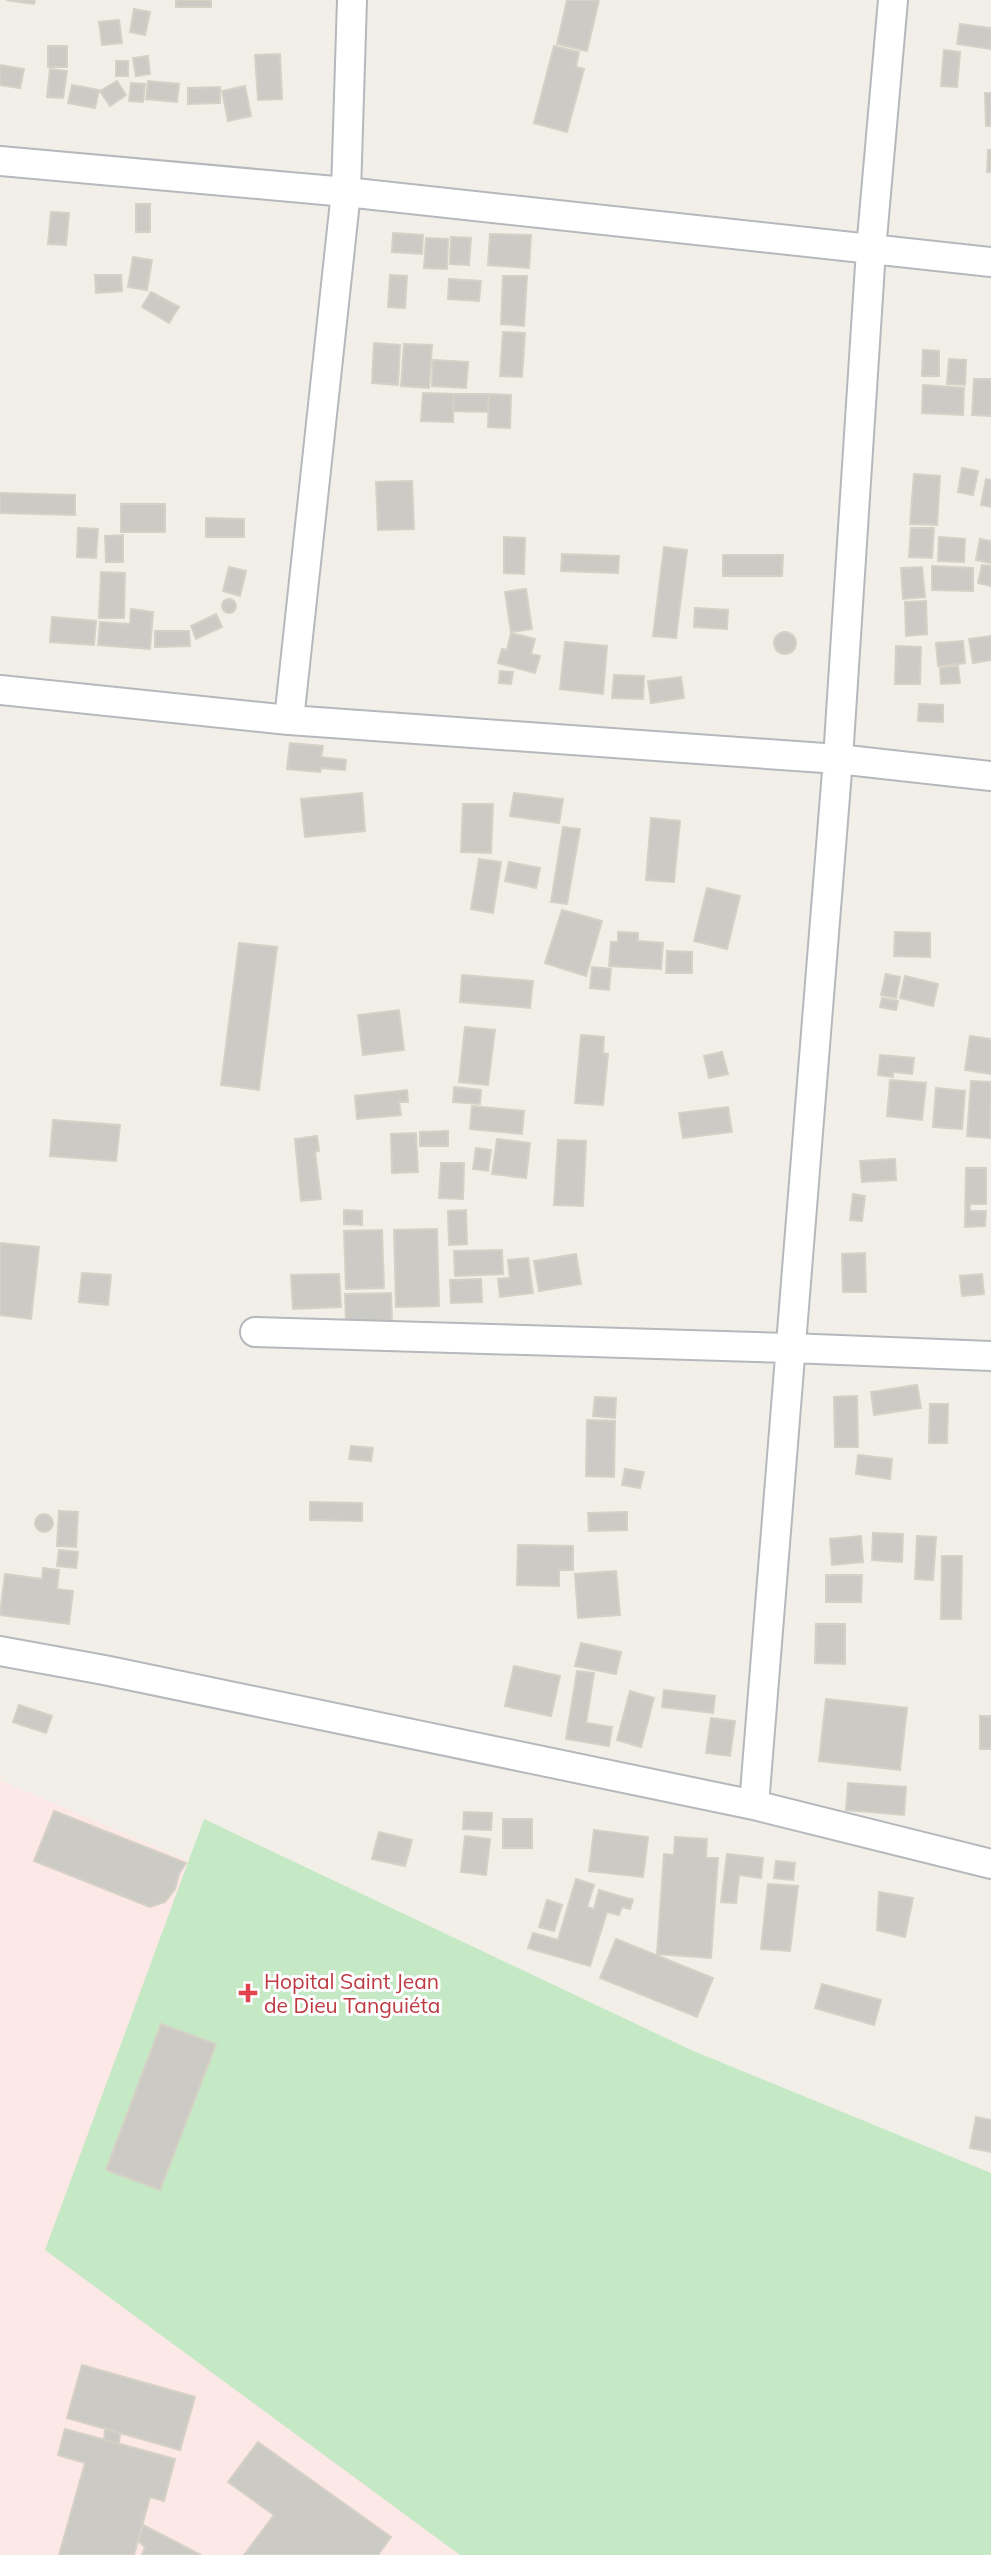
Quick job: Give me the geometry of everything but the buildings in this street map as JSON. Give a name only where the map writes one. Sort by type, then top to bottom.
[{"type":"street","points":[[289,720],[346,192],[352,0]]},
{"type":"street","points":[[754,1805],[838,759],[871,250],[893,0]]},
{"type":"street","points":[[0,161],[346,192],[991,262]]},
{"type":"street","points":[[0,690],[289,720],[838,759],[991,776]]},
{"type":"street","points":[[255,1332],[991,1356]]},
{"type":"street","points":[[0,1651],[104,1670],[754,1805],[991,1864]]},
{"type":"shaded area","name":"Hopital Saint Jean de Dieu Tanguiéta","points":[[0,1780],[991,2206],[991,2555],[0,2555]]},
{"type":"green space","name":"Hopital Saint Jean de Dieu Tanguiéta","points":[[204,1819],[691,2050],[991,2173],[991,2555],[460,2555],[45,2250]]},
{"type":"place","name":"Hopital Saint Jean de Dieu Tanguiéta","points":[[248,1993]]}]
